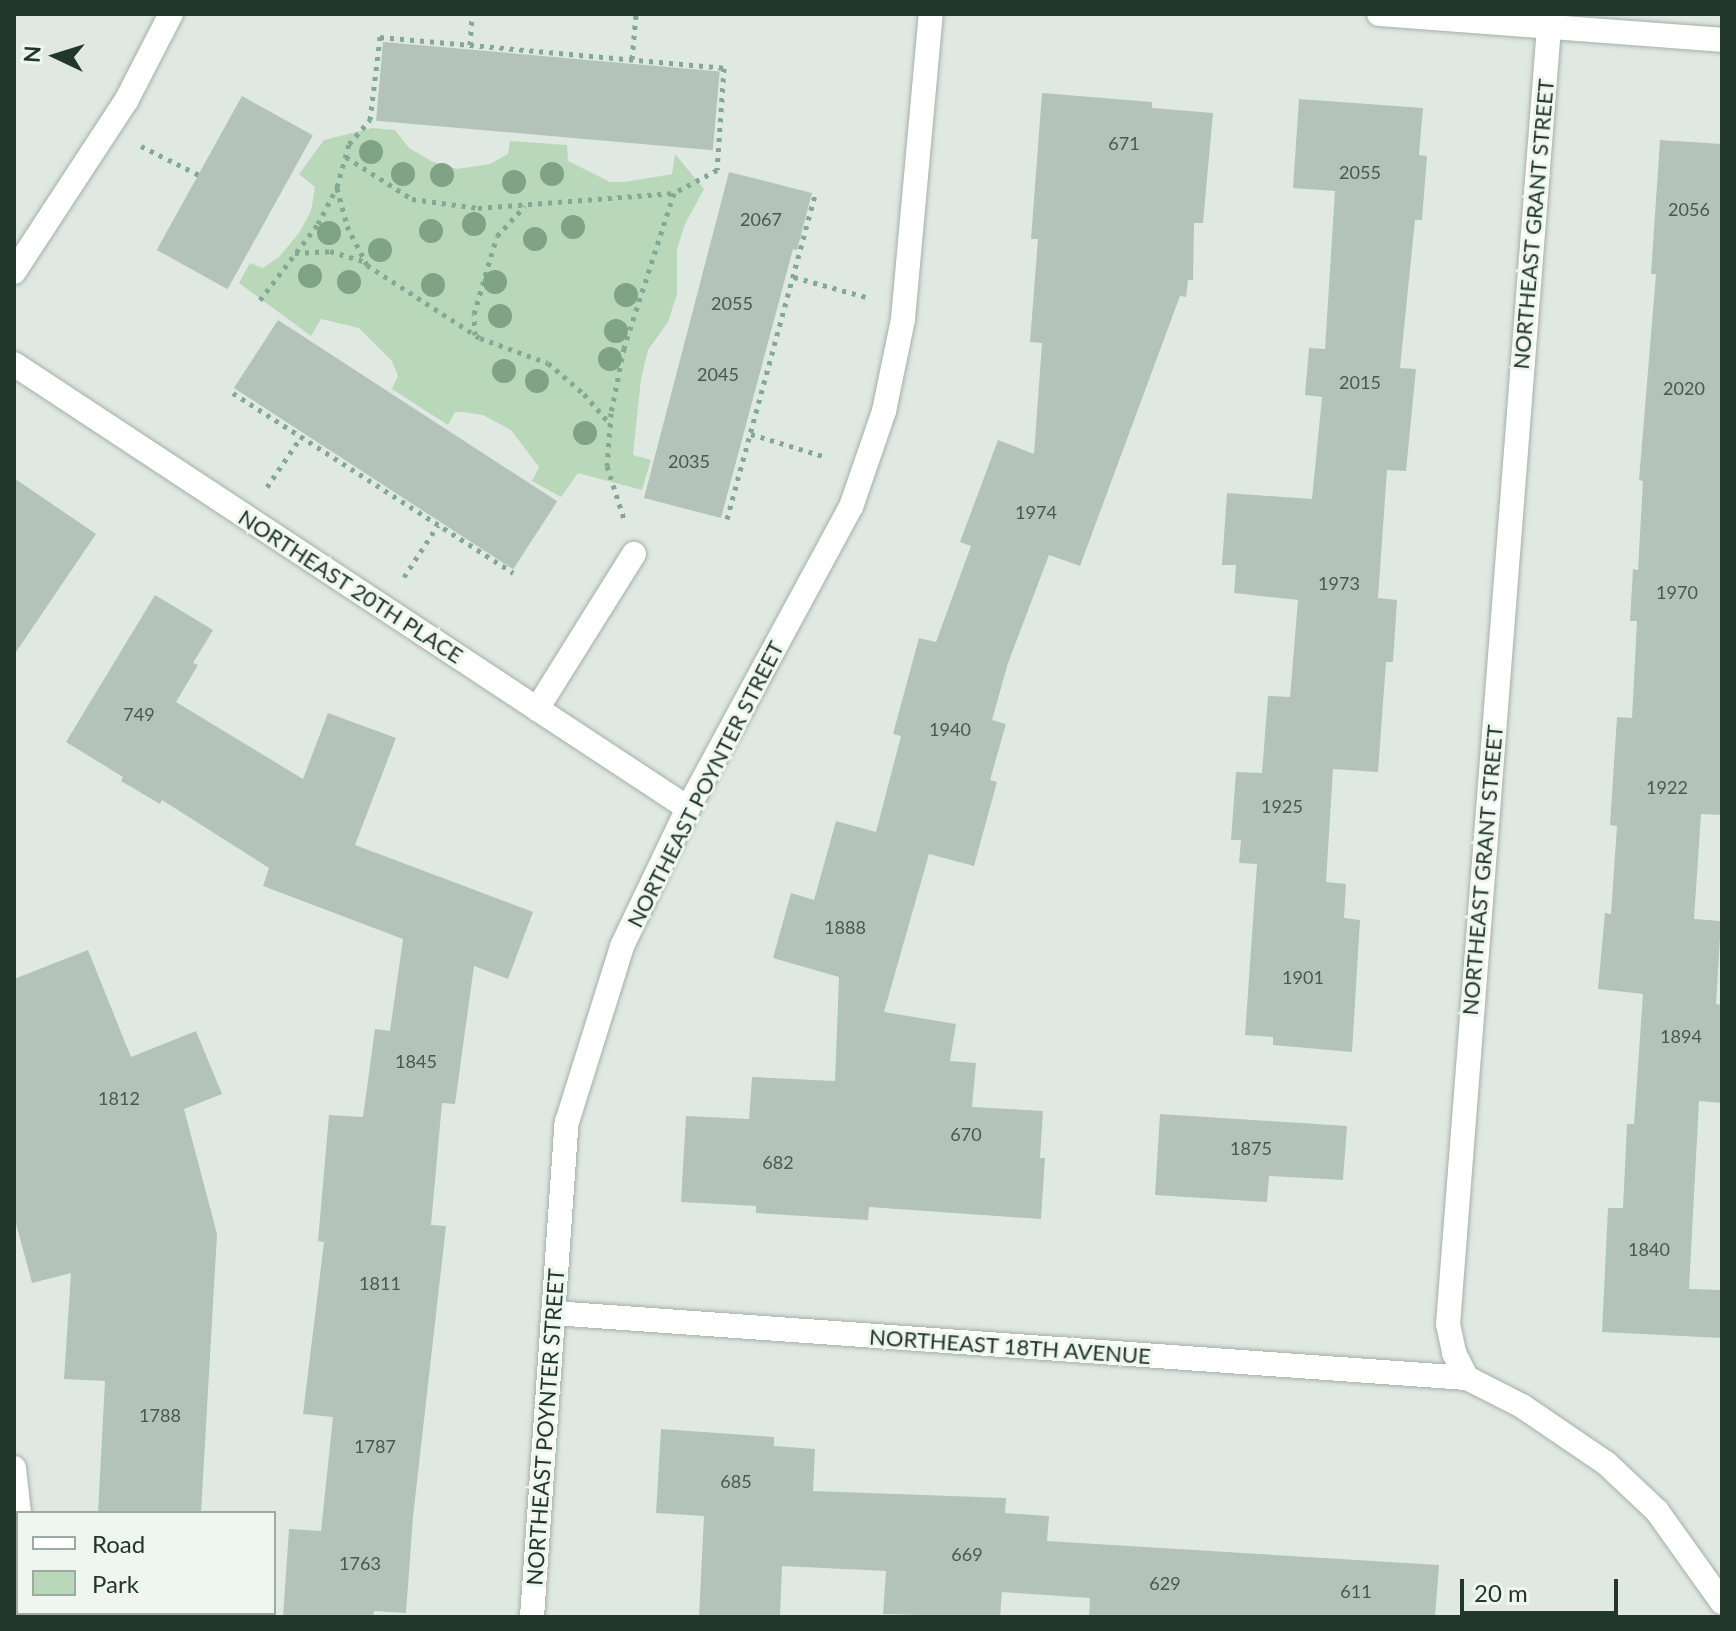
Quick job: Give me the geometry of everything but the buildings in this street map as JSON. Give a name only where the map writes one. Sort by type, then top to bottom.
[{"type":"street","points":[[14,272],[108,129],[171,14]]},
{"type":"street","name":"NORTHEAST POYNTER STREET","points":[[532,1617],[567,1122],[622,946],[688,808],[851,507],[884,411],[904,307],[931,14]]},
{"type":"street","points":[[1379,14],[1550,20],[1722,40]]},
{"type":"street","name":"NORTHEAST GRANT STREET","points":[[1467,1378],[1454,1353],[1448,1324],[1450,1274],[1550,20]]},
{"type":"street","name":"NORTHEAST 20TH PLACE","points":[[14,364],[688,808]]},
{"type":"street","points":[[537,709],[634,554]]},
{"type":"street","name":"NORTHEAST 18TH AVENUE","points":[[553,1313],[1467,1378]]},
{"type":"street","points":[[1467,1378],[1522,1406],[1606,1463],[1657,1511],[1721,1597]]},
{"type":"street","points":[[14,1468],[19,1511]]},
{"type":"path","points":[[470,45],[472,14]]},
{"type":"path","points":[[632,59],[636,14]]},
{"type":"path","points":[[260,300],[318,224],[337,187],[349,144],[370,120],[380,37],[724,68],[717,170],[674,193],[478,208],[412,199],[346,157]]},
{"type":"path","points":[[108,129],[199,175]]},
{"type":"path","points":[[337,187],[347,226],[366,262]]},
{"type":"path","points":[[634,554],[607,466],[610,424],[624,348],[674,193]]},
{"type":"path","points":[[727,519],[815,195]]},
{"type":"path","points":[[475,335],[474,314],[497,236],[526,205]]},
{"type":"path","points":[[294,253],[330,251],[366,262],[475,335],[548,363],[584,394],[610,424]]},
{"type":"path","points":[[794,277],[904,307]]},
{"type":"path","points":[[233,393],[513,573]]},
{"type":"path","points":[[751,434],[864,468]]},
{"type":"path","points":[[246,517],[301,437]]},
{"type":"path","points":[[384,607],[438,525]]},
{"type":"green space","points":[[372,128],[395,130],[409,148],[433,162],[457,169],[490,164],[508,154],[510,141],[567,145],[568,161],[610,182],[625,182],[672,174],[675,154],[704,189],[685,224],[677,249],[677,294],[668,322],[648,350],[641,379],[633,455],[651,460],[642,490],[578,473],[561,497],[532,481],[539,467],[511,430],[483,415],[463,412],[455,412],[448,425],[392,389],[398,376],[392,361],[359,328],[321,319],[311,336],[239,283],[250,263],[263,268],[279,257],[299,233],[311,211],[315,187],[299,174],[324,140]]}]
